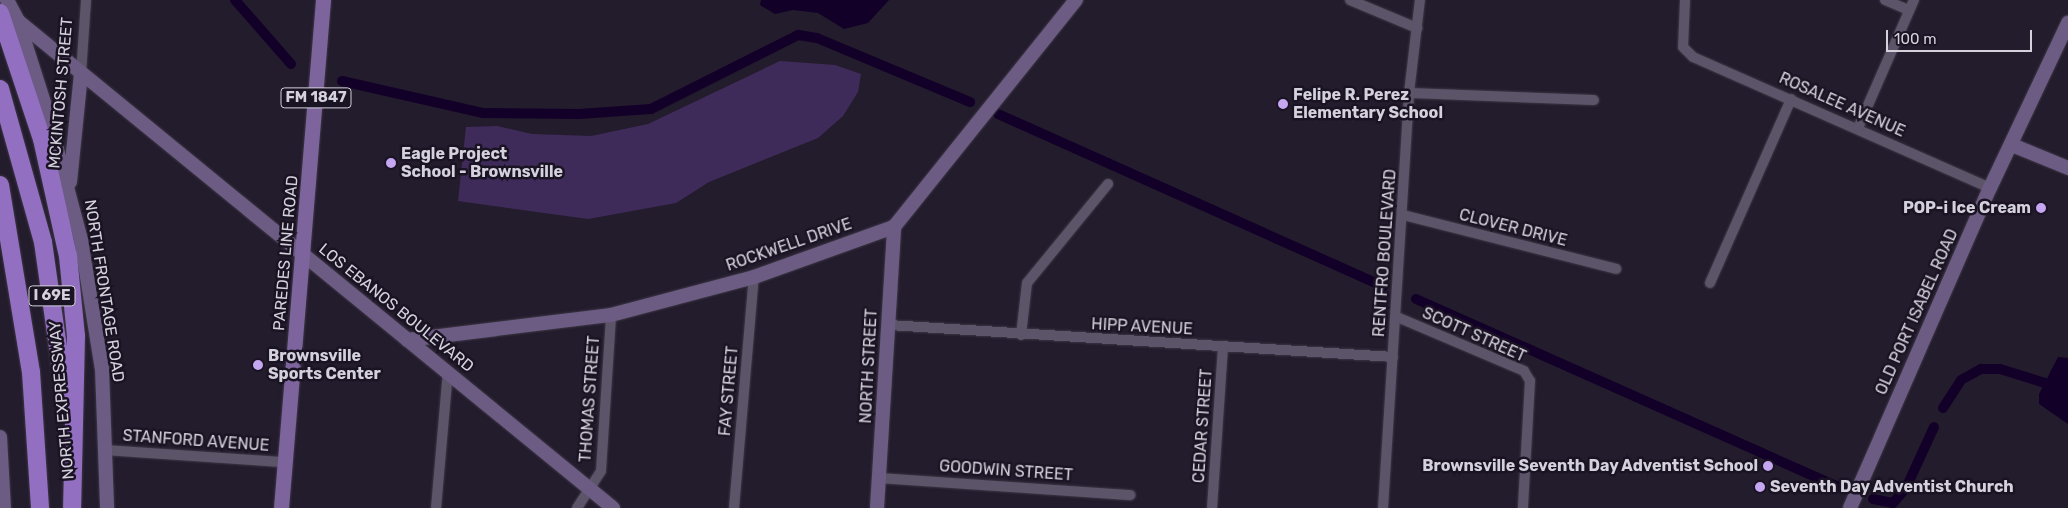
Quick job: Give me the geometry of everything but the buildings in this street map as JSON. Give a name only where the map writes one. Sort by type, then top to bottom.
[{"type":"highway","points":[[0,13],[42,139],[68,256],[76,336],[71,508]]},
{"type":"highway","name":"NORTH EXPRESSWAY","points":[[0,90],[43,242],[62,361],[71,508]]},
{"type":"highway","name":"NORTH EXPRESSWAY","points":[[0,185],[31,372],[40,508]]},
{"type":"highway","points":[[0,249],[31,372]]},
{"type":"main road","name":"PAREDES LINE ROAD","points":[[281,508],[304,257],[323,0]]},
{"type":"street","name":"NORTH FRONTAGE ROAD","points":[[7,0],[18,21],[69,190],[102,370],[107,508]]},
{"type":"street","name":"MCKINTOSH STREET","points":[[69,190],[86,0]]},
{"type":"street","points":[[894,227],[1076,0]]},
{"type":"street","points":[[1350,0],[1417,28]]},
{"type":"street","name":"RENTFRO BOULEVARD","points":[[1383,508],[1397,317],[1409,93],[1420,0]]},
{"type":"street","name":"ROSALEE AVENUE","points":[[1684,0],[1683,47],[1694,57],[1990,188]]},
{"type":"street","points":[[1885,0],[1909,10]]},
{"type":"street","points":[[1858,128],[1914,0]]},
{"type":"street","name":"LOS EBANOS BOULEVARD","points":[[18,21],[80,74],[613,508]]},
{"type":"street","name":"OLD PORT ISABEL ROAD","points":[[1850,508],[1990,188],[2012,145],[2068,23]]},
{"type":"street","points":[[1409,93],[1594,100]]},
{"type":"street","points":[[1710,283],[1791,100]]},
{"type":"street","points":[[2012,145],[2068,168]]},
{"type":"street","points":[[1021,335],[1027,283],[1108,184]]},
{"type":"street","name":"CLOVER DRIVE","points":[[1403,216],[1616,269]]},
{"type":"street","name":"ROCKWELL DRIVE","points":[[407,340],[611,315],[754,277],[894,227]]},
{"type":"street","name":"NORTH STREET","points":[[877,508],[894,227]]},
{"type":"street","name":"FAY STREET","points":[[734,508],[754,277]]},
{"type":"street","name":"THOMAS STREET","points":[[576,508],[600,471],[611,315]]},
{"type":"street","name":"SCOTT STREET","points":[[1397,317],[1524,371],[1530,382],[1523,508]]},
{"type":"street","name":"HIPP AVENUE","points":[[889,325],[1021,335],[1393,357]]},
{"type":"street","name":"CEDAR STREET","points":[[1212,508],[1223,346]]},
{"type":"street","points":[[436,508],[448,372]]},
{"type":"street","points":[[0,437],[4,508]]},
{"type":"street","name":"STANFORD AVENUE","points":[[106,450],[284,462]]},
{"type":"street","name":"GOODWIN STREET","points":[[880,478],[1130,494]]},
{"type":"shaded area","points":[[761,0],[889,0],[868,23],[844,29],[818,13],[793,10],[775,14],[760,5]]},
{"type":"shaded area","points":[[780,61],[835,65],[861,74],[858,92],[843,116],[818,138],[709,182],[676,203],[588,219],[458,201],[466,127],[497,126],[532,134],[591,136],[648,124]]},
{"type":"shaded area","points":[[2058,357],[2068,358],[2068,424],[2039,404],[2039,394]]},
{"type":"waterway","points":[[235,0],[291,64]]},
{"type":"waterway","points":[[342,81],[483,113],[579,114],[651,109],[798,35],[817,38],[970,102]]},
{"type":"waterway","points":[[998,114],[1383,286]]},
{"type":"waterway","points":[[1416,299],[1838,487]]},
{"type":"waterway","points":[[1943,408],[1961,380],[1981,369],[2000,369],[2068,390]]},
{"type":"waterway","points":[[1873,499],[1893,503],[1906,488],[1934,427]]},
{"type":"place","name":"Felipe R. Perez Elementary School","points":[[1283,104]]},
{"type":"place","name":"Eagle Project School - Brownsville","points":[[391,163]]},
{"type":"place","name":"POP-i Ice Cream","points":[[2041,208]]},
{"type":"place","name":"Brownsville Sports Center","points":[[258,365]]},
{"type":"place","name":"Brownsville Seventh Day Adventist School","points":[[1768,466]]},
{"type":"place","name":"Seventh Day Adventist Church","points":[[1760,487]]}]
